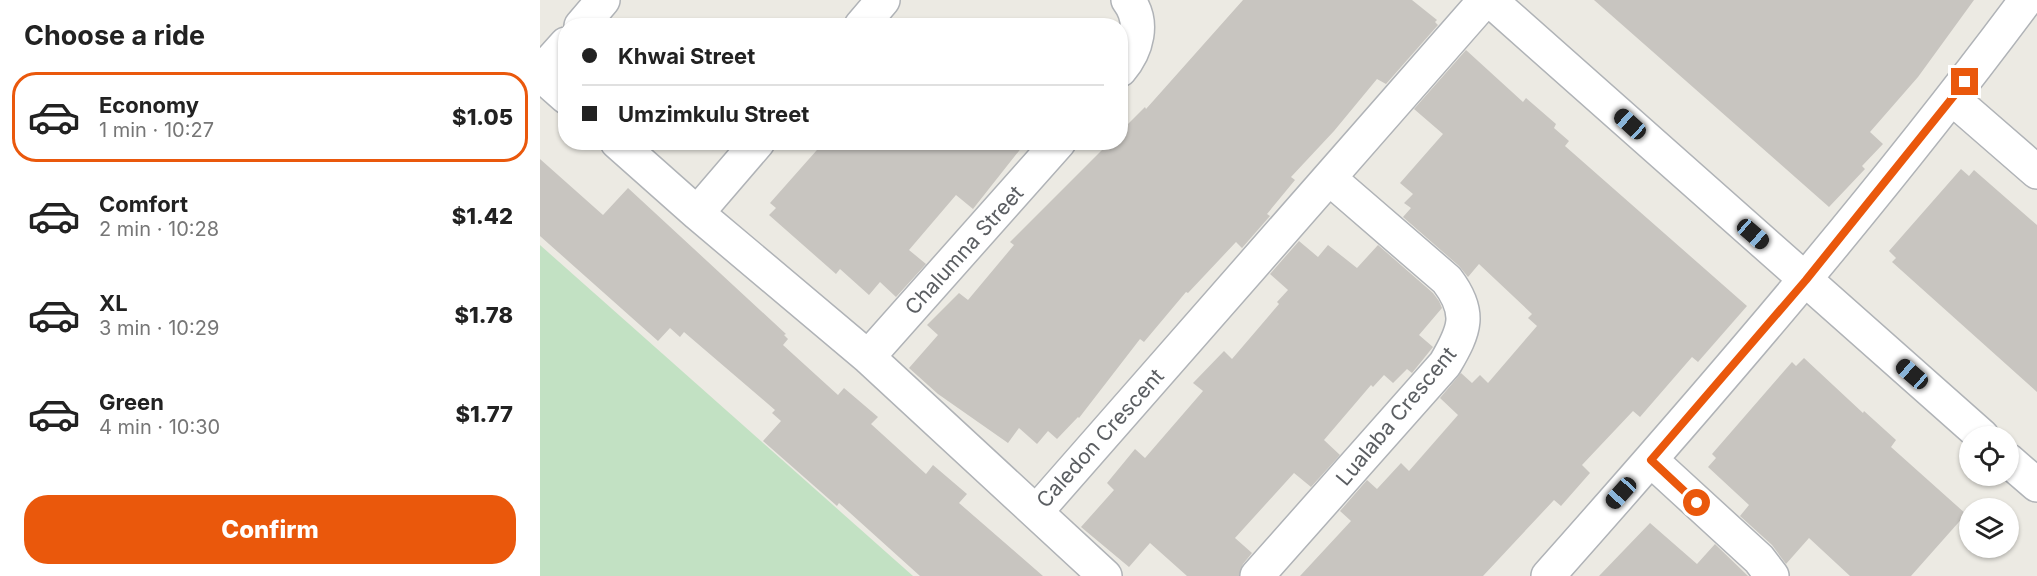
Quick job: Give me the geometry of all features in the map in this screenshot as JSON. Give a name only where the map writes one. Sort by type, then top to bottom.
[{"type":"street","points":[[588,18],[603,0]]},
{"type":"street","points":[[868,18],[883,0]]},
{"type":"street","points":[[1128,0],[1139,22],[1137,38],[1128,55]]},
{"type":"street","points":[[1487,0],[1971,426]]},
{"type":"street","name":"Caledon Crescent","points":[[626,150],[868,357],[1036,512],[1487,0]]},
{"type":"street","points":[[1548,576],[1806,280],[1953,99],[2026,0]]},
{"type":"street","points":[[558,53],[540,74],[558,90]]},
{"type":"street","points":[[1953,99],[2037,172]]},
{"type":"street","points":[[697,213],[751,150]]},
{"type":"street","name":"Chalumna Street","points":[[868,357],[1052,150]]},
{"type":"street","name":"Lualaba Crescent","points":[[1257,576],[1445,364],[1460,339],[1464,315],[1458,294],[1447,280],[1329,178]]},
{"type":"street","points":[[1651,460],[1759,560],[1772,576]]},
{"type":"street","points":[[2019,469],[2037,485]]},
{"type":"street","points":[[1036,512],[1105,576]]},
{"type":"green space","points":[[540,245],[913,576],[540,576]]},
{"type":"building","points":[[1243,0],[1412,0],[1437,20],[1435,22],[1438,25],[1386,84],[1377,79],[1334,131],[1291,177],[1295,180],[1267,214],[1270,216],[1242,248],[1236,242],[1188,293],[1186,292],[1144,342],[1140,339],[1079,418],[1057,439],[1048,431],[1037,444],[1019,428],[1008,443],[938,394],[909,368],[938,335],[927,325],[959,293],[968,300],[1014,245],[1010,242],[1102,150],[1128,150],[1128,124],[1145,107],[1146,109]]},
{"type":"building","points":[[1594,0],[1974,0],[1918,77],[1870,132],[1883,144],[1862,166],[1865,169],[1829,207]]},
{"type":"building","points":[[1466,50],[1523,102],[1526,98],[1556,124],[1554,128],[1569,141],[1565,146],[1747,306],[1698,362],[1692,357],[1640,417],[1633,411],[1582,465],[1590,473],[1561,506],[1554,500],[1483,576],[1300,576],[1351,521],[1340,511],[1367,480],[1377,489],[1401,463],[1409,471],[1458,415],[1440,398],[1461,373],[1472,383],[1480,375],[1488,383],[1537,326],[1528,318],[1532,314],[1479,264],[1468,277],[1459,266],[1403,217],[1411,208],[1404,203],[1413,194],[1400,183],[1443,134],[1414,109]]},
{"type":"building","points":[[817,150],[1020,150],[973,209],[956,195],[909,250],[926,264],[896,297],[880,282],[869,295],[840,269],[836,274],[769,215],[776,208],[770,203]]},
{"type":"building","points":[[540,159],[603,215],[628,188],[786,334],[784,335],[788,339],[783,345],[838,395],[844,388],[878,417],[871,424],[926,474],[933,465],[967,494],[959,503],[1043,576],[920,576],[839,503],[837,506],[763,441],[781,421],[772,413],[775,410],[684,332],[680,337],[670,328],[658,341],[540,236]]},
{"type":"building","points":[[1961,169],[1969,176],[1974,170],[2037,225],[2037,392],[1892,262],[1896,258],[1889,251]]},
{"type":"building","points":[[1299,241],[1318,257],[1328,245],[1357,268],[1378,245],[1433,293],[1439,301],[1442,308],[1419,335],[1433,347],[1412,373],[1407,369],[1393,383],[1384,375],[1373,387],[1371,385],[1324,440],[1340,455],[1311,487],[1294,473],[1235,538],[1252,553],[1243,564],[1239,576],[1187,576],[1150,543],[1129,567],[1081,527],[1114,490],[1107,483],[1135,449],[1145,458],[1203,391],[1193,383],[1224,351],[1232,359],[1279,304],[1277,302],[1288,290],[1270,274]]},
{"type":"building","points":[[1804,358],[1863,413],[1864,411],[1896,440],[1891,447],[1959,508],[1959,522],[1911,576],[1850,576],[1809,538],[1786,564],[1772,545],[1740,516],[1749,505],[1708,467],[1716,458],[1712,454],[1792,362],[1796,366]]},
{"type":"building","points":[[1650,523],[1697,564],[1715,544],[1748,576],[1599,576]]},
{"type":"route","points":[[1697,503],[1651,460],[1806,280],[1965,82]]}]
